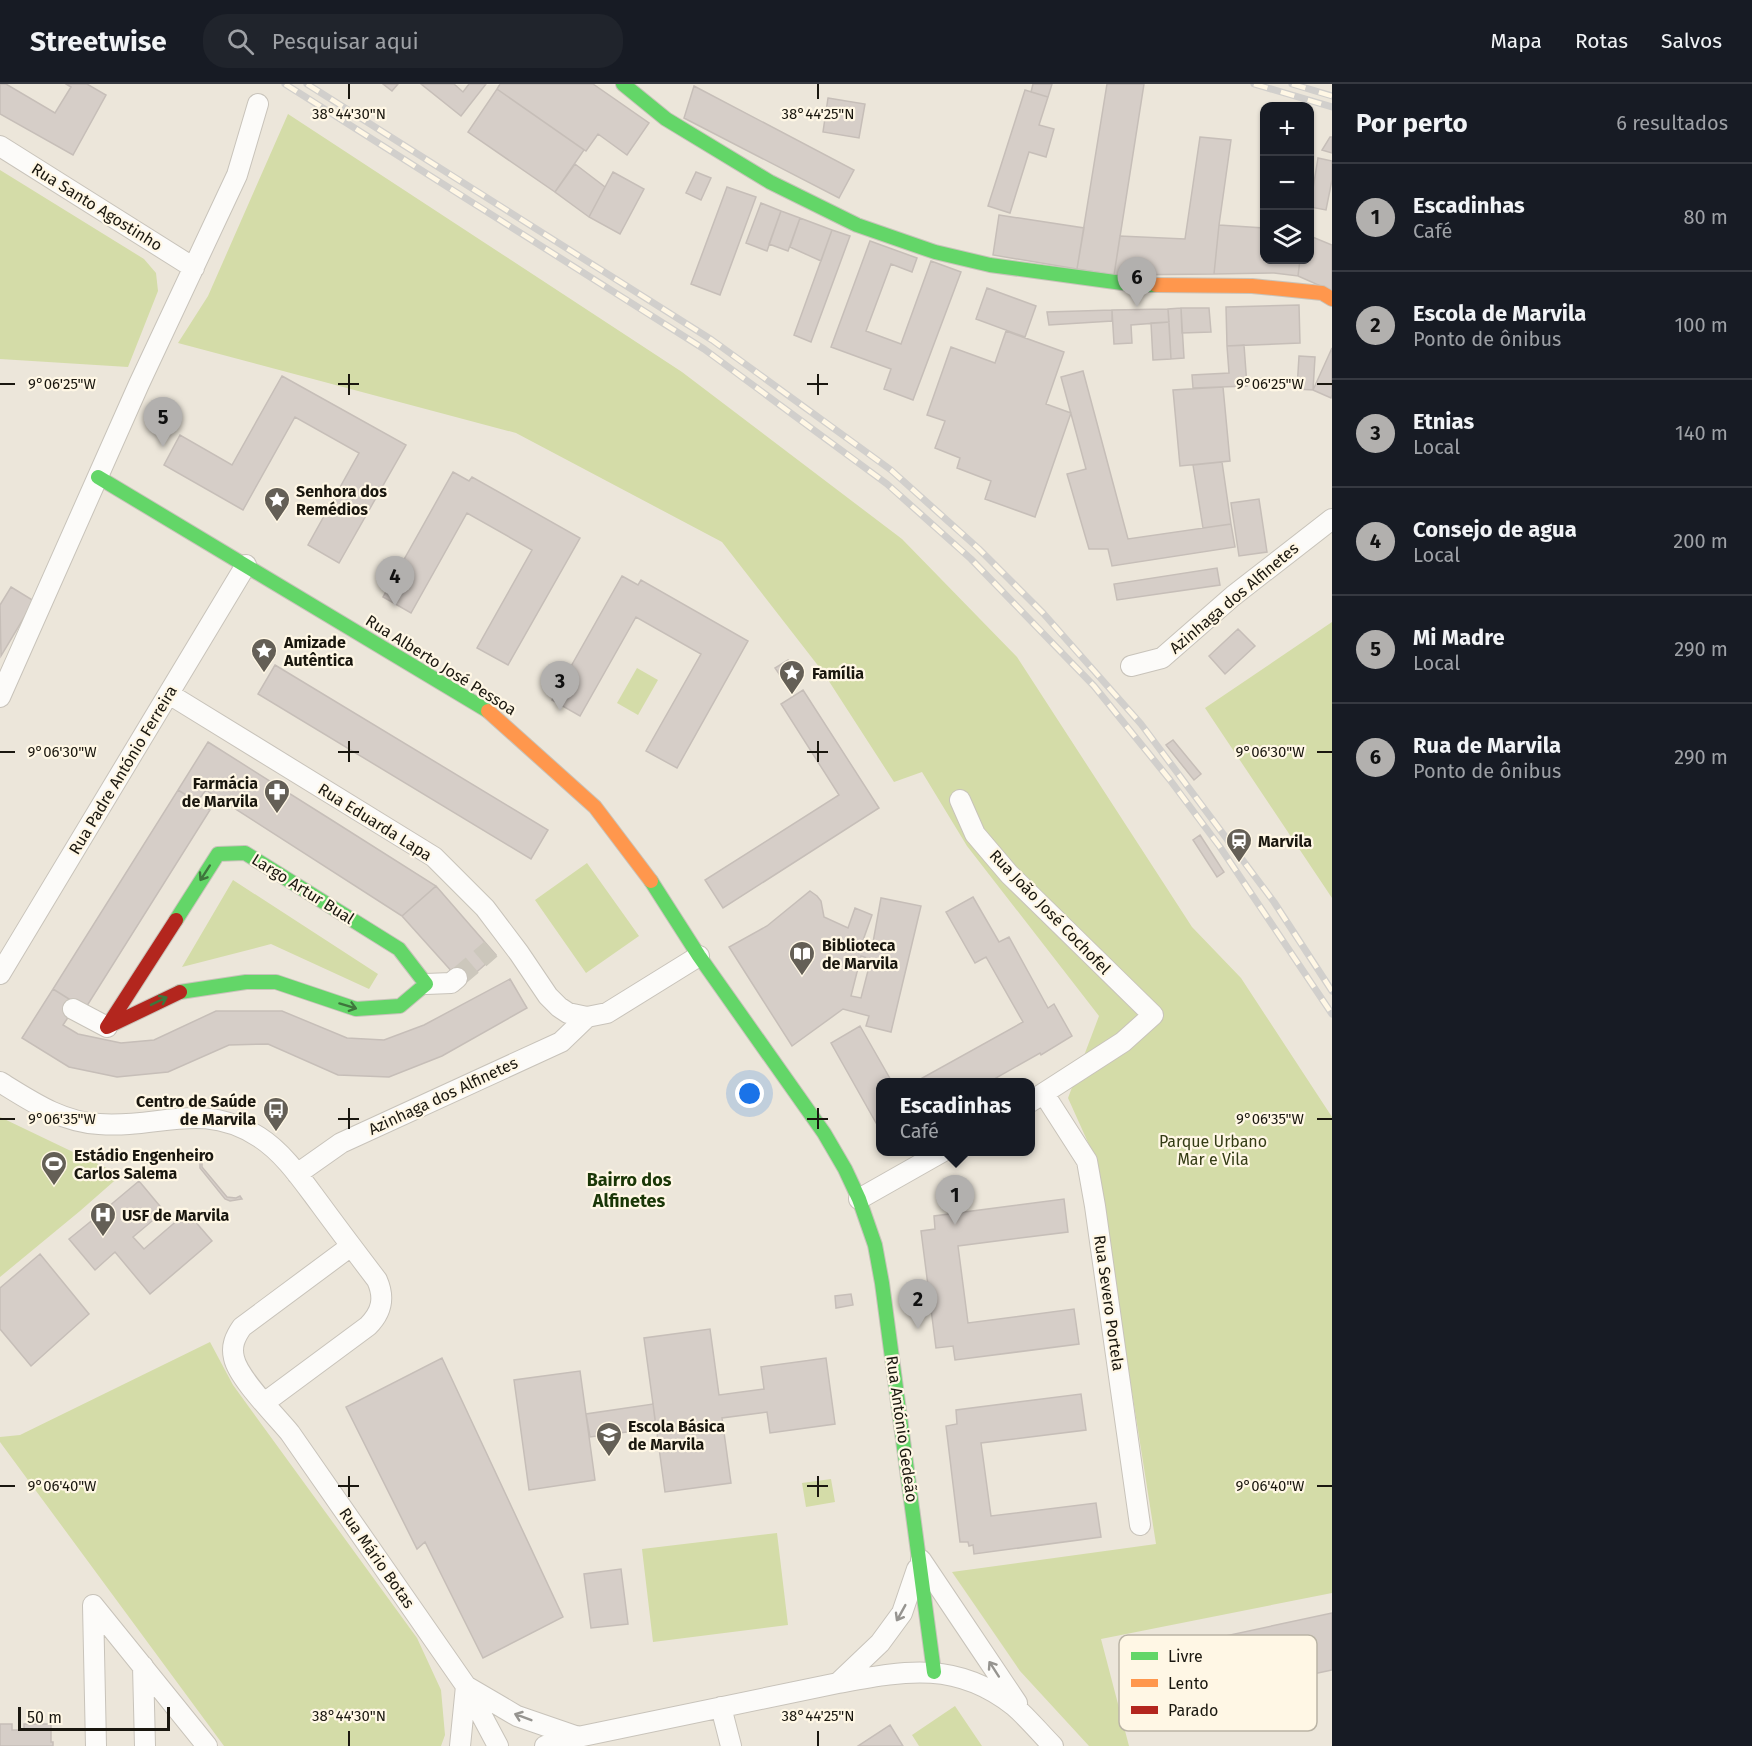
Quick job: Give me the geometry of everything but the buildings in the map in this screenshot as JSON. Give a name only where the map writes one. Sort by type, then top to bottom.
[{"type":"street","points":[[623,84],[666,119],[770,182],[857,225],[935,252],[999,266],[1137,285],[1252,286],[1322,293],[1332,298]]},
{"type":"street","points":[[0,697],[139,384],[237,175],[258,104]]},
{"type":"street","name":"Rua Santo Agostinho","points":[[0,146],[194,268]]},
{"type":"street","name":"Rua Alberto José Pessoa","points":[[98,477],[485,708],[508,726],[602,815],[663,897],[699,956]]},
{"type":"street","name":"Azinhaga dos Alfinetes","points":[[1131,666],[1162,658],[1233,597],[1332,519]]},
{"type":"street","name":"Rua Padre António Ferreira","points":[[0,974],[246,565]]},
{"type":"street","name":"Rua Eduarda Lapa","points":[[169,694],[434,857],[485,908],[499,943],[548,996],[568,1013],[587,1017]]},
{"type":"street","name":"Rua João José Cochofel","points":[[960,800],[975,834],[1009,874],[1153,1015],[1123,1042],[1037,1098]]},
{"type":"street","name":"Largo Artur Bual","points":[[107,1027],[218,854],[245,853],[399,949],[426,984]]},
{"type":"street","points":[[587,1017],[607,1013],[699,956]]},
{"type":"street","name":"Rua António Gedeão","points":[[699,956],[824,1133],[860,1199],[875,1245],[882,1283],[934,1672]]},
{"type":"street","points":[[73,1009],[107,1027],[178,992],[246,982],[276,982],[356,1009],[400,1006],[426,984],[451,983],[457,978]]},
{"type":"street","name":"Azinhaga dos Alfinetes","points":[[297,1174],[341,1143],[561,1042],[587,1017]]},
{"type":"street","points":[[0,1082],[33,1103],[56,1114],[79,1121],[123,1125],[186,1117],[224,1120],[268,1143],[297,1174],[377,1280],[381,1289],[382,1303],[375,1319],[264,1403]]},
{"type":"street","name":"Rua Severo Portela","points":[[1037,1098],[1087,1161],[1097,1217],[1140,1525]]},
{"type":"street","points":[[860,1199],[935,1156]]},
{"type":"street","name":"Rua Mário Botas","points":[[351,1246],[242,1327],[236,1336],[233,1349],[237,1368],[291,1433],[466,1686],[498,1746]]},
{"type":"street","name":"Rua António Gedeão","points":[[837,1683],[880,1643],[902,1613],[920,1558]]},
{"type":"street","name":"Rua António Gedeão","points":[[920,1558],[1026,1718]]},
{"type":"street","points":[[96,1746],[93,1605],[143,1666],[192,1737],[207,1746]]},
{"type":"street","points":[[143,1666],[145,1746]]},
{"type":"street","points":[[545,1746],[578,1737],[837,1683],[903,1672],[934,1672],[952,1675],[983,1687],[1014,1706],[1053,1746]]},
{"type":"street","points":[[460,1746],[466,1686]]},
{"type":"street","name":"Rua Mário Botas","points":[[466,1686],[517,1716],[578,1737]]},
{"type":"street","points":[[721,1707],[730,1746]]},
{"type":"green space","name":"Parque Urbano Mar e Vila","points":[[288,114],[682,372],[902,539],[1017,657],[1192,927],[1241,978],[1332,1117],[1332,1593],[1101,1639],[1119,1708],[1119,1731],[1125,1731],[1129,1746],[1089,1746],[1020,1671],[952,1572],[1156,1544],[1095,1158],[1068,1098],[1099,1016],[967,846],[922,772],[894,782],[823,672],[722,542],[516,433],[178,343],[208,296]]},
{"type":"green space","points":[[0,170],[144,259],[156,273],[158,291],[128,367],[0,359]]},
{"type":"green space","points":[[1332,622],[1332,898],[1205,708]]},
{"type":"green space","points":[[637,668],[658,680],[638,715],[617,703]]},
{"type":"green space","points":[[587,863],[639,936],[586,973],[535,900]]},
{"type":"green space","points":[[233,880],[378,974],[369,989],[271,944],[182,967]]},
{"type":"green space","name":"Estádio Engenheiro Carlos Salema","points":[[0,1117],[121,1175],[0,1277]]},
{"type":"green space","points":[[210,1342],[233,1385],[417,1638],[441,1690],[445,1735],[441,1746],[224,1746],[0,1442],[0,1437],[20,1435]]},
{"type":"green space","points":[[831,1479],[835,1502],[806,1507],[802,1483]]},
{"type":"green space","points":[[777,1533],[788,1625],[653,1642],[642,1549]]},
{"type":"green space","points":[[955,1706],[982,1746],[919,1746],[912,1735]]},
{"type":"tunnel","points":[[457,978],[491,949]]},
{"type":"railway","points":[[285,84],[704,349],[887,484],[971,559],[1094,686],[1170,780],[1220,847],[1332,1014]]},
{"type":"railway","points":[[307,84],[712,340],[891,470],[979,549],[1043,613],[1141,724],[1274,902],[1332,991]]},
{"type":"railway","points":[[1254,84],[1332,107]]},
{"type":"railway","points":[[1292,84],[1332,96]]},
{"type":"traffic: fast","points":[[623,84],[666,119],[770,182],[857,225],[935,252],[990,265],[1137,285],[1156,285]]},
{"type":"traffic: fast","points":[[98,477],[488,711]]},
{"type":"traffic: fast","points":[[180,992],[246,982],[276,982],[356,1009],[400,1006],[426,984],[399,949],[245,853]]},
{"type":"traffic: fast","points":[[176,920],[218,854],[245,853]]},
{"type":"traffic: fast","points":[[651,881],[699,956],[824,1133],[859,1199],[875,1245],[882,1283],[934,1672]]},
{"type":"traffic: slow","points":[[1156,285],[1252,286],[1322,293],[1332,299]]},
{"type":"traffic: slow","points":[[488,711],[595,807],[651,881]]},
{"type":"traffic: jam","points":[[176,920],[107,1027],[180,992]]},
{"type":"place","name":"Rua de Marvila","points":[[1137,307]]},
{"type":"place","name":"Mi Madre","points":[[163,447]]},
{"type":"place","name":"Senhora dos Remédios","points":[[277,523]]},
{"type":"place","name":"Consejo de agua","points":[[395,606]]},
{"type":"place","name":"Amizade Autêntica","points":[[264,674]]},
{"type":"place","name":"Família","points":[[792,696]]},
{"type":"place","name":"Etnias","points":[[560,711]]},
{"type":"place","name":"Farmácia de Marvila","points":[[277,815]]},
{"type":"place","name":"Marvila","points":[[1239,864]]},
{"type":"place","name":"Biblioteca de Marvila","points":[[802,977]]},
{"type":"place","name":"Centro de Saúde de Marvila","points":[[276,1133]]},
{"type":"place","name":"Estádio Engenheiro Carlos Salema","points":[[54,1187]]},
{"type":"place","name":"Escadinhas","points":[[955,1225]]},
{"type":"place","name":"USF de Marvila","points":[[103,1238]]},
{"type":"place","name":"Escola de Marvila","points":[[918,1329]]},
{"type":"place","name":"Escola Básica de Marvila","points":[[609,1458]]},
{"type":"district","name":"Bairro dos Alfinetes","points":[[629,1190]]}]
